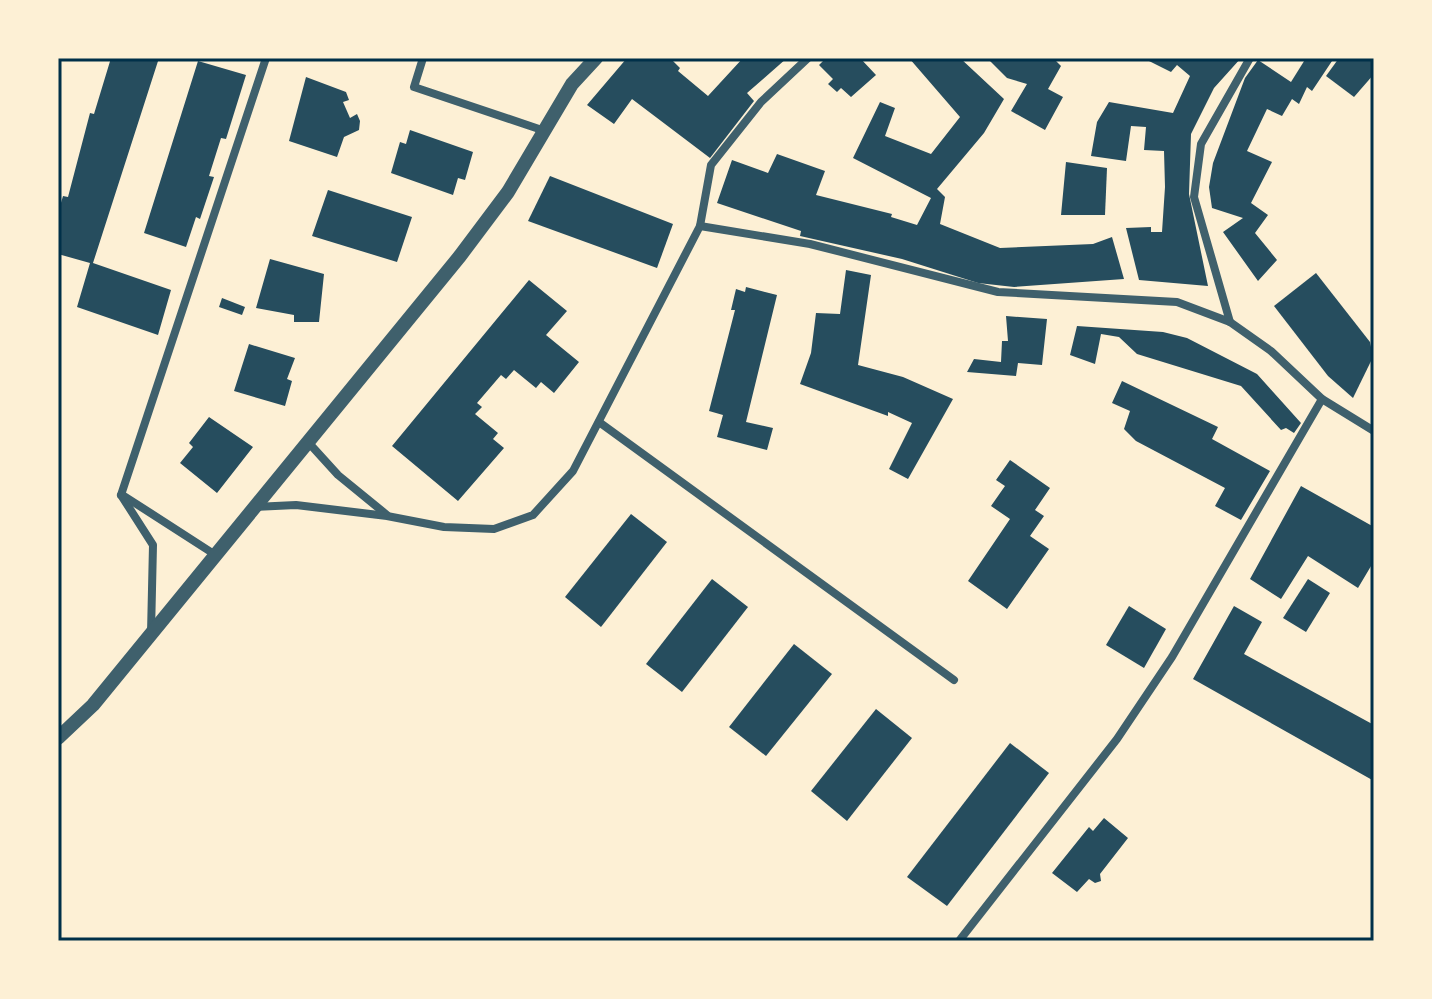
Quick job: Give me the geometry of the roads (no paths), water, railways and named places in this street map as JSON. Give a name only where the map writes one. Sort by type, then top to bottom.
[{"type":"street","points":[[121,495],[266,58]]},
{"type":"street","points":[[423,58],[414,87],[542,130]]},
{"type":"street","points":[[58,738],[93,705],[460,256],[508,192],[572,84],[596,58]]},
{"type":"street","points":[[254,507],[296,505],[387,516],[444,527],[494,529],[533,515],[573,471],[700,226],[711,165],[761,102],[808,58]]},
{"type":"street","points":[[1230,322],[1194,197],[1201,144],[1250,58]]},
{"type":"street","points":[[700,226],[810,244],[998,292],[1177,302],[1230,322],[1271,351],[1322,399],[1374,431]]},
{"type":"street","points":[[959,941],[1132,716],[1172,657],[1322,399]]},
{"type":"street","points":[[599,422],[954,680]]},
{"type":"street","points":[[308,442],[338,475],[387,516]]},
{"type":"street","points":[[121,495],[170,522],[214,554]]},
{"type":"street","points":[[121,495],[153,545],[151,633]]}]
